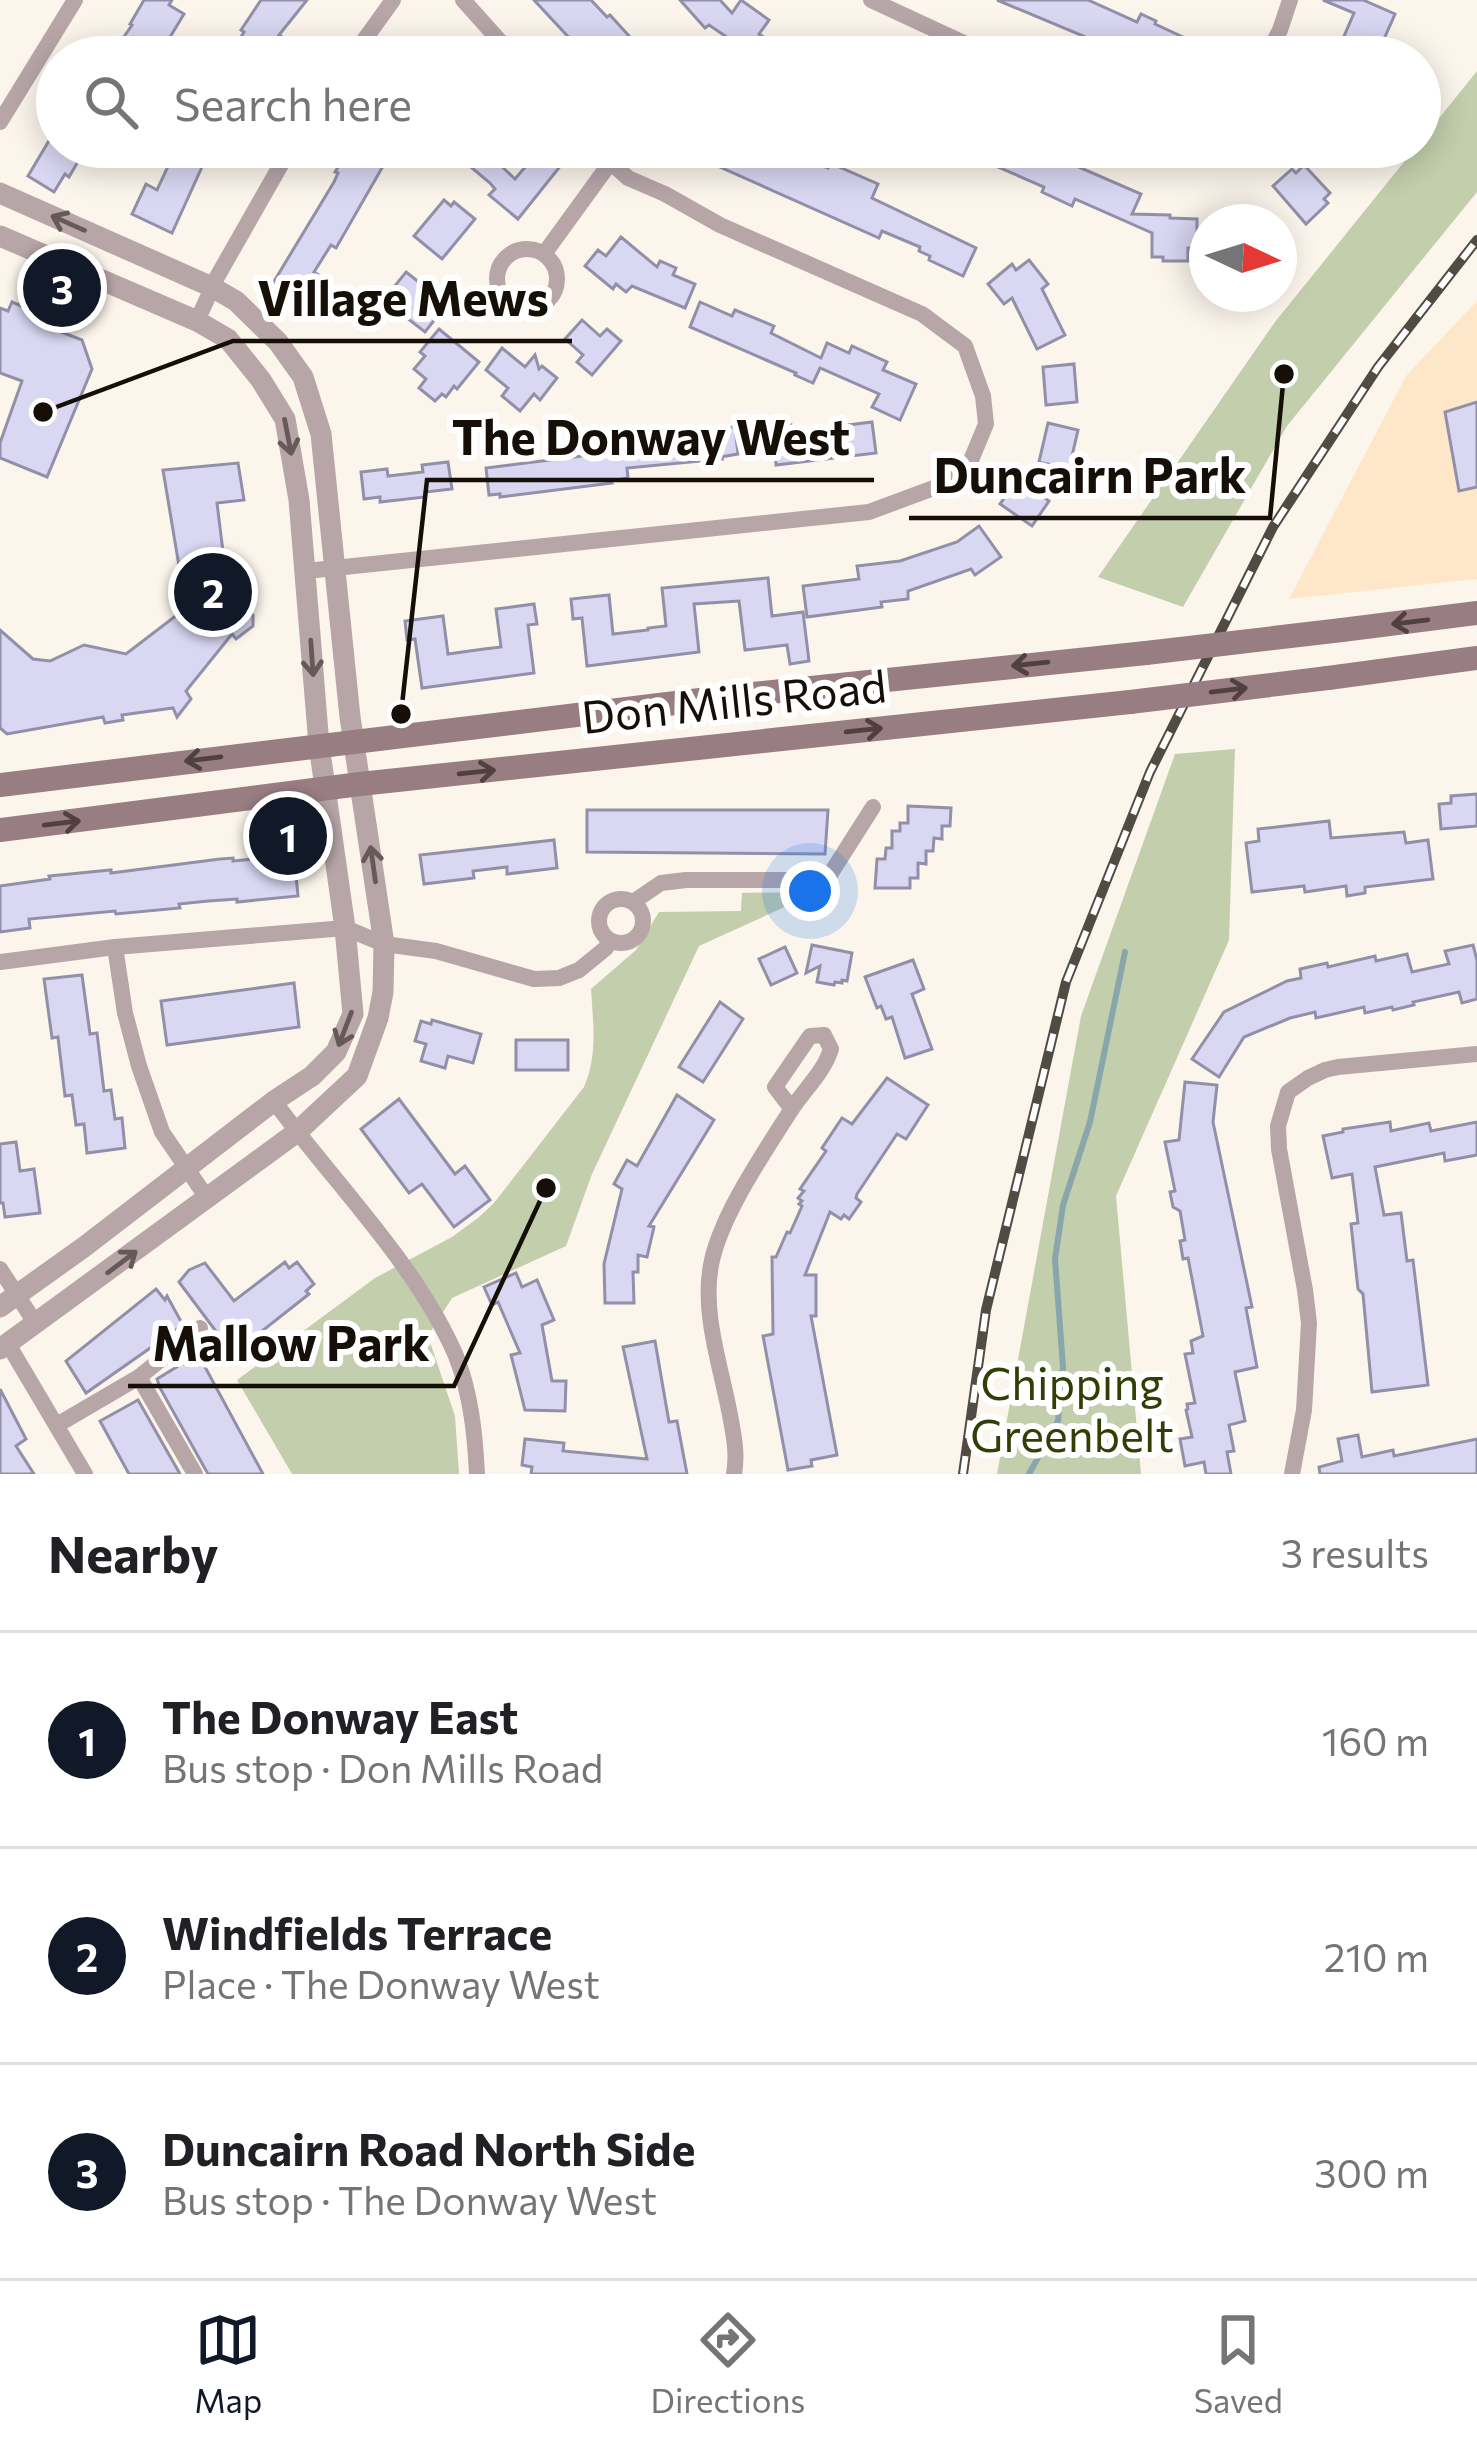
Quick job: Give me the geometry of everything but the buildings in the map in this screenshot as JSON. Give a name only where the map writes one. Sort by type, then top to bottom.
[{"type":"main road","name":"Don Mills Road","points":[[0,784],[1477,613]]},
{"type":"main road","name":"Don Mills Road","points":[[0,830],[360,784],[1130,702],[1477,658]]},
{"type":"street","points":[[53,36],[75,0]]},
{"type":"street","points":[[367,36],[393,0]]},
{"type":"street","points":[[463,0],[495,36]]},
{"type":"street","points":[[871,0],[949,36]]},
{"type":"street","points":[[1275,36],[1291,0]]},
{"type":"street","points":[[0,122],[36,63]]},
{"type":"street","points":[[197,321],[279,168]]},
{"type":"street","points":[[544,254],[606,168]]},
{"type":"street","points":[[305,571],[869,512],[939,486],[969,465],[986,424],[983,396],[965,346],[922,314],[721,225],[616,168]]},
{"type":"street","points":[[0,193],[236,301],[278,342],[303,377],[321,434],[353,740],[384,944],[378,1018],[357,1076],[297,1132],[4,1347],[85,1474]]},
{"type":"street","points":[[0,236],[197,321],[228,339],[285,419],[299,500],[319,745],[352,1014],[336,1052],[312,1076],[8,1301]]},
{"type":"street","points":[[633,902],[644,918],[640,933],[624,944],[609,940],[598,920],[602,909],[615,900],[633,902],[661,883],[814,880],[831,873],[873,807]]},
{"type":"street","points":[[0,962],[115,947],[345,928],[384,944],[436,951],[534,979],[559,978],[579,970],[606,949],[609,940]]},
{"type":"street","points":[[115,947],[125,1013],[162,1132],[207,1198]]},
{"type":"street","points":[[1292,1474],[1310,1349],[1305,1290],[1279,1149],[1278,1126],[1288,1092],[1325,1070],[1477,1054]]},
{"type":"street","points":[[274,1101],[378,1233],[443,1332],[457,1359],[470,1406],[477,1474]]},
{"type":"street","points":[[734,1474],[733,1428],[708,1293],[711,1265],[729,1216],[792,1108]]},
{"type":"street","points":[[0,1269],[8,1301],[36,1324]]},
{"type":"street","points":[[57,1425],[139,1376],[200,1328]]},
{"type":"street","points":[[139,1376],[195,1474]]},
{"type":"shaded area","points":[[1477,301],[1477,579],[1289,599],[1406,376]]},
{"type":"green space","points":[[1477,71],[1477,192],[1287,426],[1183,607],[1098,577],[1275,322],[1283,312],[1297,312],[1297,295],[1399,168],[1441,168],[1441,116]]},
{"type":"green space","name":"Chipping Greenbelt","points":[[1235,749],[1229,940],[1116,1196],[1141,1474],[997,1474],[1081,1016],[1175,754]]},
{"type":"green space","points":[[797,892],[798,901],[699,946],[592,1174],[566,1246],[452,1298],[428,1336],[455,1416],[459,1474],[292,1474],[237,1380],[375,1278],[452,1237],[494,1203],[584,1087],[593,1051],[591,989],[636,950],[659,912],[741,911],[742,893]]},
{"type":"waterway","points":[[1029,1474],[1058,1421],[1063,1367],[1055,1259],[1063,1205],[1090,1122],[1125,952]]},
{"type":"railway","points":[[963,1474],[986,1310],[1066,982],[1150,772],[1273,527],[1378,367],[1477,240]]},
{"type":"place","name":"Duncairn Road North Side","points":[[62,288]]},
{"type":"place","name":"Duncairn Park","points":[[1284,374]]},
{"type":"place","name":"Village Mews","points":[[43,412]]},
{"type":"place","name":"Windfields Terrace","points":[[213,592]]},
{"type":"place","name":"The Donway West","points":[[401,714]]},
{"type":"place","name":"The Donway East","points":[[288,836]]},
{"type":"place","name":"Mallow Park","points":[[546,1188]]}]
